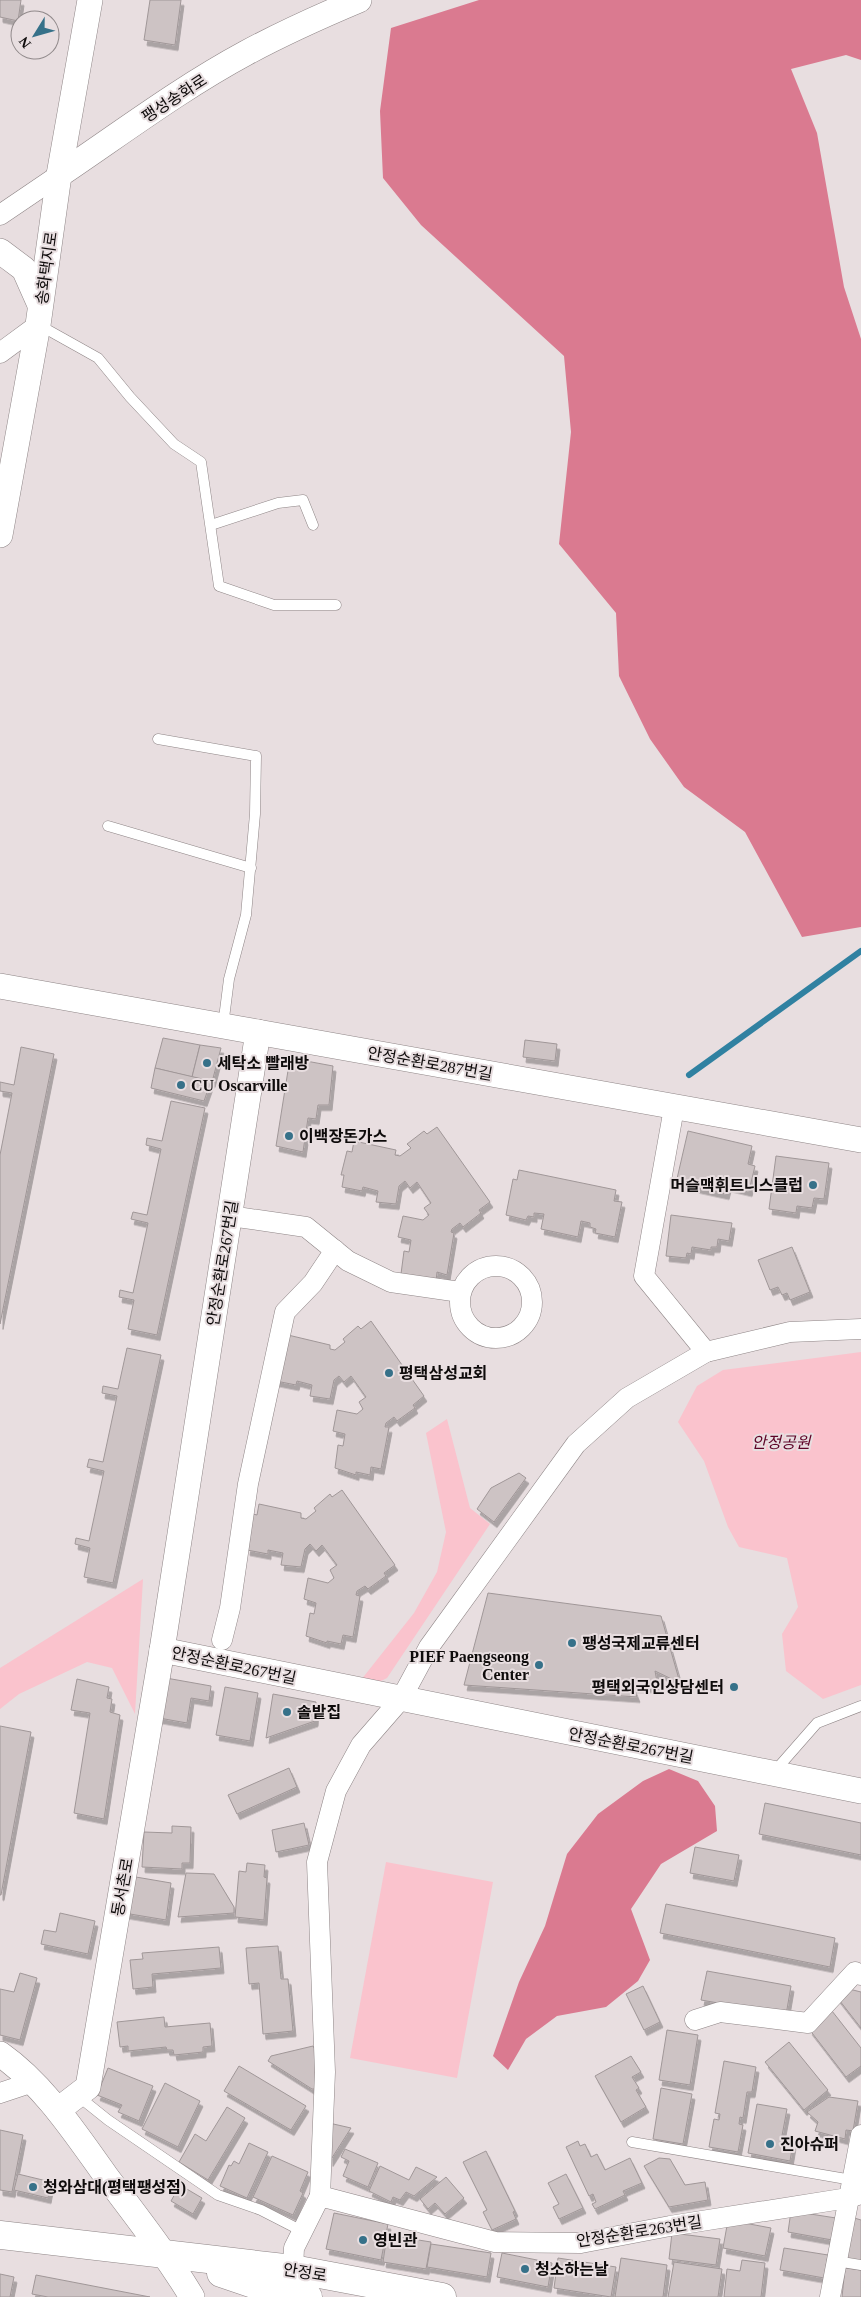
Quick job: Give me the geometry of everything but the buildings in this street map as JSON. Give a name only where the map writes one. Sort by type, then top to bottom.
[{"type":"main road","name":"안정로","points":[[0,2235],[167,2256],[293,2269],[442,2297]]},
{"type":"main road","name":"안정로","points":[[167,2256],[277,2292],[308,2297]]},
{"type":"street","name":"송화택지로","points":[[0,535],[39,315],[59,175],[90,0]]},
{"type":"street","name":"팽성송화로","points":[[0,215],[173,97],[245,53],[322,15],[359,0]]},
{"type":"street","points":[[0,251],[24,269],[39,315],[0,353]]},
{"type":"street","name":"안정순환로287번길","points":[[0,986],[861,1140]]},
{"type":"street","name":"안정순환로267번길","points":[[258,1032],[162,1650],[401,1700],[861,1791]]},
{"type":"street","points":[[674,1108],[644,1276],[706,1352]]},
{"type":"street","points":[[230,1216],[306,1226],[348,1261],[391,1282],[460,1292]]},
{"type":"street","points":[[222,1640],[230,1608],[248,1484],[285,1312],[313,1283],[335,1250]]},
{"type":"street","points":[[293,2269],[294,2248],[320,2196],[325,2072],[317,1862],[336,1791],[361,1745],[401,1700],[429,1647],[576,1444],[627,1398],[706,1352],[790,1332],[861,1328]]},
{"type":"street","name":"동서촌로","points":[[58,2110],[88,2087],[162,1650]]},
{"type":"street","points":[[695,2020],[720,2012],[808,2024],[854,1972],[861,1975]]},
{"type":"street","points":[[0,2054],[33,2082],[58,2110],[167,2256],[192,2297]]},
{"type":"street","points":[[0,2093],[33,2082]]},
{"type":"street","points":[[830,2297],[836,2262],[857,2192],[861,2135]]},
{"type":"street","name":"안정순환로263번길","points":[[320,2196],[495,2242],[581,2243],[857,2192]]},
{"type":"lane","points":[[39,315],[98,358],[130,397],[174,444],[201,462],[219,586],[274,605],[336,605]]},
{"type":"lane","points":[[211,525],[278,503],[304,500],[313,525]]},
{"type":"lane","points":[[158,739],[256,756],[255,814],[246,915],[229,979],[223,1026]]},
{"type":"lane","points":[[108,826],[251,868]]},
{"type":"lane","points":[[774,1773],[817,1723],[861,1706]]},
{"type":"lane","points":[[77,2095],[108,2120],[218,2196],[261,2210],[302,2231]]},
{"type":"lane","points":[[632,2142],[857,2192]]},
{"type":"lane","points":[[836,2262],[861,2265]]},
{"type":"green space","name":"안정공원","points":[[861,1352],[861,1685],[823,1699],[786,1671],[782,1634],[798,1607],[787,1558],[739,1547],[728,1527],[704,1461],[678,1422],[697,1386],[723,1370]]},
{"type":"green space","points":[[447,1419],[470,1508],[490,1524],[387,1678],[379,1682],[361,1680],[414,1613],[437,1572],[446,1532],[426,1433]]},
{"type":"green space","points":[[143,1579],[135,1714],[112,1668],[87,1662],[19,1694],[0,1709],[0,1668]]},
{"type":"green space","points":[[386,1862],[493,1882],[457,2078],[350,2058]]},
{"type":"shaded area","points":[[479,0],[861,0],[861,60],[846,55],[791,69],[817,133],[844,287],[861,339],[861,927],[802,937],[745,832],[684,787],[650,739],[619,676],[616,613],[559,544],[571,432],[564,356],[421,225],[383,178],[380,111],[391,28]]},
{"type":"shaded area","points":[[669,1769],[698,1781],[715,1806],[717,1831],[661,1864],[631,1909],[650,1960],[638,1981],[606,2007],[557,2016],[526,2039],[508,2070],[493,2056],[519,1982],[545,1926],[567,1854],[598,1814],[643,1781]]},
{"type":"waterway","points":[[689,1075],[861,951]]},
{"type":"place","name":"세탁소 빨래방","points":[[207,1063]]},
{"type":"place","name":"CU Oscarville","points":[[181,1085]]},
{"type":"place","name":"이백장돈가스","points":[[289,1136]]},
{"type":"place","name":"머슬맥휘트니스클럽","points":[[813,1185]]},
{"type":"place","name":"평택삼성교회","points":[[389,1373]]},
{"type":"place","name":"팽성국제교류센터","points":[[572,1643]]},
{"type":"place","name":"PIEF Paengseong Center","points":[[539,1665]]},
{"type":"place","name":"평택외국인상담센터","points":[[734,1687]]},
{"type":"place","name":"솔밭집","points":[[287,1712]]},
{"type":"place","name":"진아슈퍼","points":[[770,2144]]},
{"type":"place","name":"청와삼대(평택팽성점)","points":[[33,2187]]},
{"type":"place","name":"영빈관","points":[[363,2240]]},
{"type":"place","name":"청소하는날","points":[[525,2269]]}]
